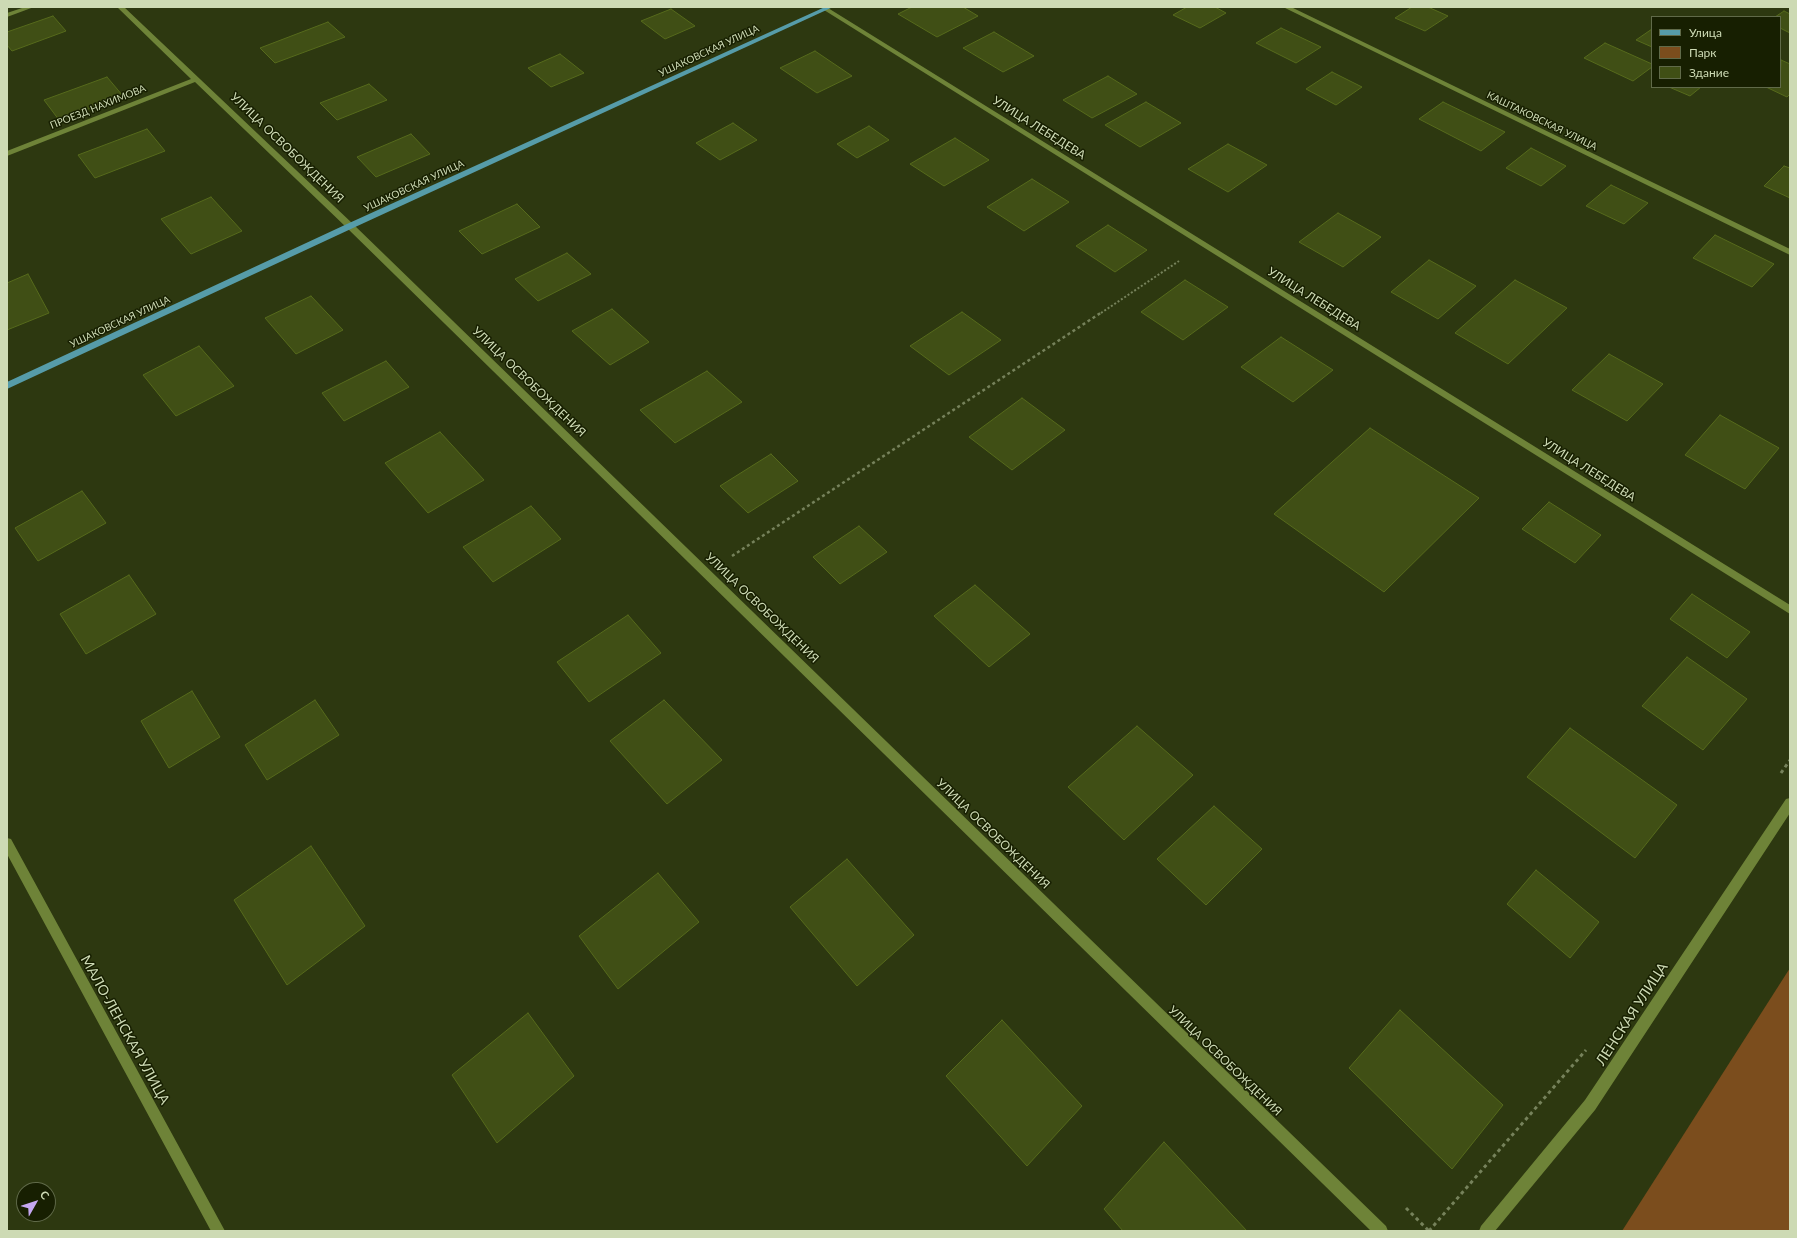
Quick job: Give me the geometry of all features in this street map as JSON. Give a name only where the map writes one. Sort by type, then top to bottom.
[{"type":"main road","name":"УШАКОВСКАЯ УЛИЦА","points":[[7,386],[350,226],[828,8]]},
{"type":"street","points":[[7,16],[31,7]]},
{"type":"street","name":"УЛИЦА ОСВОБОЖДЕНИЯ","points":[[120,7],[350,226],[1381,1231]]},
{"type":"street","name":"КАШТАКОВСКАЯ УЛИЦА","points":[[1286,7],[1790,252]]},
{"type":"street","name":"УЛИЦА ЛЕБЕДЕВА","points":[[828,8],[1790,610]]},
{"type":"street","name":"ПРОЕЗД НАХИМОВА","points":[[7,154],[196,79]]},
{"type":"street","name":"ЛЕНСКАЯ УЛИЦА","points":[[1486,1231],[1590,1105],[1790,803]]},
{"type":"street","name":"МАЛО-ЛЕНСКАЯ УЛИЦА","points":[[7,843],[218,1231]]},
{"type":"path","points":[[707,573],[1204,244]]},
{"type":"path","points":[[1777,780],[1790,760]]},
{"type":"path","points":[[1429,1231],[1588,1047]]},
{"type":"green space","points":[[1790,968],[1790,1231],[1622,1231]]},
{"type":"building","points":[[912,7],[963,7],[978,16],[937,37],[898,14]]},
{"type":"building","points":[[1187,7],[1215,7],[1226,13],[1200,28],[1173,15]]},
{"type":"building","points":[[1412,7],[1428,7],[1448,16],[1425,31],[1395,18]]},
{"type":"building","points":[[671,9],[695,26],[665,39],[641,21]]},
{"type":"building","points":[[1784,11],[1790,14],[1790,33],[1781,28],[1781,16],[1776,16]]},
{"type":"building","points":[[53,16],[66,31],[12,51],[7,45],[7,32]]},
{"type":"building","points":[[328,22],[345,37],[275,63],[260,48]]},
{"type":"building","points":[[1281,28],[1321,47],[1296,63],[1256,43]]},
{"type":"building","points":[[1651,30],[1651,47],[1636,40]]},
{"type":"building","points":[[994,32],[1034,56],[1003,72],[963,48]]},
{"type":"building","points":[[1605,43],[1651,64],[1651,68],[1633,81],[1584,58]]},
{"type":"building","points":[[815,51],[852,76],[817,93],[780,68]]},
{"type":"building","points":[[560,54],[584,73],[551,87],[528,68]]},
{"type":"building","points":[[1781,60],[1790,64],[1790,94],[1787,97],[1768,88],[1781,88]]},
{"type":"building","points":[[1332,72],[1362,87],[1336,105],[1306,89]]},
{"type":"building","points":[[1108,76],[1137,94],[1092,118],[1063,100]]},
{"type":"building","points":[[107,77],[123,96],[59,120],[44,100]]},
{"type":"building","points":[[369,84],[387,100],[337,120],[320,103]]},
{"type":"building","points":[[1671,88],[1700,88],[1690,96]]},
{"type":"building","points":[[1146,102],[1181,123],[1140,147],[1105,125]]},
{"type":"building","points":[[1443,102],[1505,132],[1481,151],[1419,119]]},
{"type":"building","points":[[733,123],[757,140],[720,160],[696,143]]},
{"type":"building","points":[[869,126],[889,140],[857,158],[837,144]]},
{"type":"building","points":[[147,129],[165,151],[95,178],[78,155]]},
{"type":"building","points":[[411,134],[430,154],[376,177],[357,157]]},
{"type":"building","points":[[955,138],[989,160],[944,186],[910,164]]},
{"type":"building","points":[[1228,144],[1267,165],[1228,192],[1188,169]]},
{"type":"building","points":[[1531,148],[1566,166],[1541,186],[1506,168]]},
{"type":"building","points":[[1784,166],[1790,168],[1790,198],[1764,186]]},
{"type":"building","points":[[1032,179],[1069,202],[1024,231],[987,207]]},
{"type":"building","points":[[1611,185],[1648,203],[1624,224],[1586,206]]},
{"type":"building","points":[[211,197],[242,231],[191,254],[161,219]]},
{"type":"building","points":[[517,204],[540,227],[482,254],[459,231]]},
{"type":"building","points":[[1338,213],[1381,237],[1343,267],[1299,242]]},
{"type":"building","points":[[1108,225],[1147,250],[1115,272],[1076,246]]},
{"type":"building","points":[[1715,235],[1774,264],[1752,287],[1693,258]]},
{"type":"building","points":[[567,253],[591,274],[538,301],[515,279]]},
{"type":"building","points":[[1429,260],[1476,286],[1438,319],[1391,292]]},
{"type":"building","points":[[28,274],[49,313],[7,330],[7,283]]},
{"type":"building","points":[[1185,280],[1228,307],[1183,340],[1141,312]]},
{"type":"building","points":[[1515,280],[1567,308],[1508,364],[1455,333]]},
{"type":"building","points":[[311,296],[343,330],[296,354],[265,318]]},
{"type":"building","points":[[612,309],[649,342],[610,365],[572,331]]},
{"type":"building","points":[[962,312],[1001,340],[949,375],[910,346]]},
{"type":"building","points":[[1281,337],[1333,370],[1293,402],[1241,367]]},
{"type":"building","points":[[199,346],[234,386],[176,416],[143,375]]},
{"type":"building","points":[[1609,354],[1663,384],[1627,421],[1572,390]]},
{"type":"building","points":[[386,361],[409,387],[344,421],[322,393]]},
{"type":"building","points":[[707,371],[742,402],[675,443],[640,410]]},
{"type":"building","points":[[1022,398],[1065,430],[1012,470],[969,437]]},
{"type":"building","points":[[1720,415],[1779,448],[1745,489],[1685,455]]},
{"type":"building","points":[[1370,428],[1479,498],[1384,592],[1274,514]]},
{"type":"building","points":[[440,432],[484,480],[428,513],[385,463]]},
{"type":"building","points":[[771,454],[798,481],[748,513],[720,486]]},
{"type":"building","points":[[82,491],[106,523],[38,561],[15,528]]},
{"type":"building","points":[[1549,502],[1601,535],[1575,563],[1522,529]]},
{"type":"building","points":[[531,506],[561,539],[493,582],[463,547]]},
{"type":"building","points":[[859,526],[887,552],[840,584],[813,557]]},
{"type":"building","points":[[129,575],[156,614],[86,654],[60,614]]},
{"type":"building","points":[[975,585],[1030,634],[989,667],[934,616]]},
{"type":"building","points":[[1692,594],[1750,632],[1727,658],[1670,619]]},
{"type":"building","points":[[628,615],[661,653],[589,702],[557,662]]},
{"type":"building","points":[[1687,657],[1747,699],[1703,750],[1642,706]]},
{"type":"building","points":[[192,691],[220,737],[169,768],[141,721]]},
{"type":"building","points":[[315,700],[339,735],[267,780],[245,745]]},
{"type":"building","points":[[664,700],[722,760],[667,804],[610,741]]},
{"type":"building","points":[[1137,726],[1193,775],[1124,840],[1068,787]]},
{"type":"building","points":[[1570,728],[1677,805],[1635,858],[1527,777]]},
{"type":"building","points":[[1214,806],[1262,849],[1206,905],[1157,859]]},
{"type":"building","points":[[311,846],[365,926],[287,985],[234,900]]},
{"type":"building","points":[[847,859],[914,935],[857,986],[790,907]]},
{"type":"building","points":[[1536,870],[1599,922],[1570,958],[1507,904]]},
{"type":"building","points":[[658,873],[699,922],[618,989],[579,936]]},
{"type":"building","points":[[1400,1010],[1503,1105],[1452,1169],[1349,1068]]},
{"type":"building","points":[[528,1013],[574,1076],[497,1143],[452,1075]]},
{"type":"building","points":[[1002,1020],[1082,1106],[1027,1166],[946,1076]]},
{"type":"building","points":[[1164,1142],[1247,1231],[1123,1231],[1104,1209]]}]
